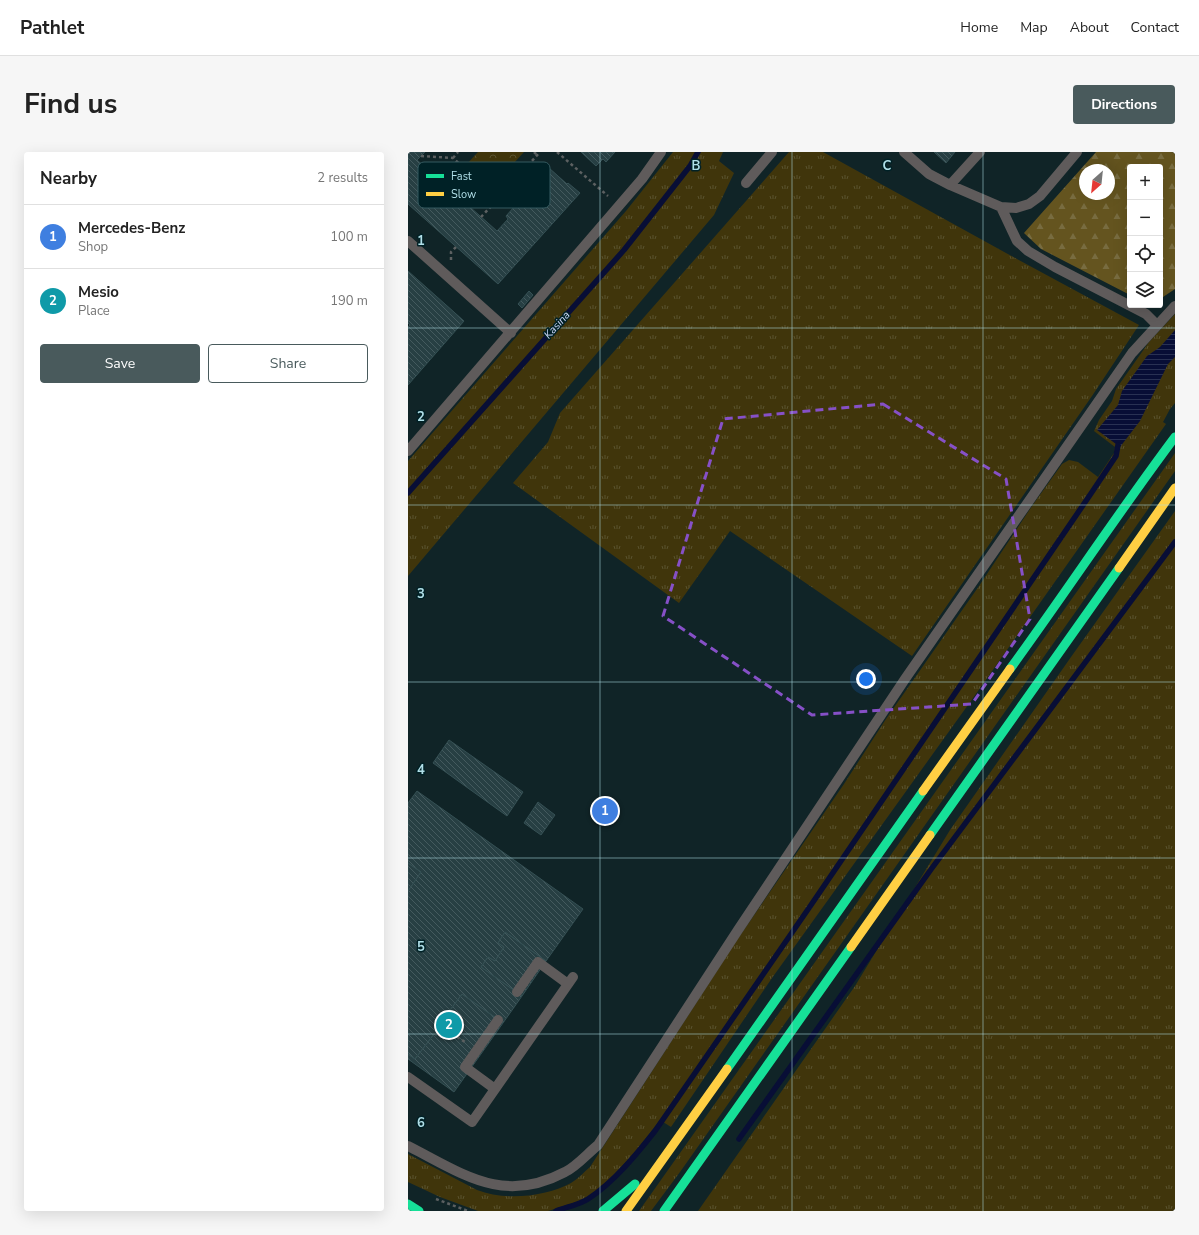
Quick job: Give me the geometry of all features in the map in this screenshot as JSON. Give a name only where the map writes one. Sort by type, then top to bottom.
[{"type":"main road","points":[[626,1211],[982,707],[1046,619],[1136,489],[1175,437]]},
{"type":"main road","points":[[664,1211],[1175,488]]},
{"type":"main road","points":[[603,1211],[663,1160]]},
{"type":"main road","points":[[680,1204],[688,1177]]},
{"type":"main road","points":[[408,1204],[419,1211]]},
{"type":"lane","points":[[408,451],[642,179],[661,152]]},
{"type":"lane","points":[[746,183],[772,152]]},
{"type":"lane","points":[[904,152],[929,174],[950,185],[1001,206],[1016,208],[1029,204],[1040,196],[1077,152]]},
{"type":"lane","points":[[950,185],[980,152]]},
{"type":"lane","points":[[1001,206],[1017,241],[1028,251],[1055,267],[1146,314],[1157,324]]},
{"type":"lane","points":[[408,241],[511,333]]},
{"type":"lane","points":[[408,1146],[471,1178],[498,1186],[520,1187],[542,1182],[566,1172],[598,1145],[738,930],[910,672],[1132,353],[1175,306]]},
{"type":"lane","points":[[408,1077],[472,1122],[571,981],[538,962],[517,992]]},
{"type":"lane","points":[[495,1089],[464,1067],[498,1020]]},
{"type":"path","points":[[453,158],[458,152]]},
{"type":"path","points":[[534,152],[537,155]]},
{"type":"path","points":[[531,162],[540,152]]},
{"type":"path","points":[[557,152],[619,206]]},
{"type":"path","points":[[421,156],[453,158],[458,162]]},
{"type":"path","points":[[481,217],[490,208]]},
{"type":"path","points":[[451,252],[456,246]]},
{"type":"path","points":[[442,1026],[476,1050]]},
{"type":"highlighted area","points":[[883,404],[1006,479],[1030,619],[972,704],[812,715],[663,616],[723,419]]},
{"type":"green space","points":[[478,152],[524,152],[515,162],[469,162]]},
{"type":"green space","points":[[673,152],[723,152],[719,161],[734,173],[714,215],[408,576],[408,461],[626,211]]},
{"type":"green space","points":[[789,152],[823,152],[1139,325],[1092,396],[912,656],[730,531],[679,603],[513,483],[548,442],[560,413]]},
{"type":"green space","points":[[1096,152],[1175,152],[1175,289],[1163,297],[1163,164],[1127,164],[1127,293],[1041,249],[1024,233],[1079,171],[1079,200],[1115,200],[1115,164],[1085,164]]},
{"type":"green space","points":[[1175,314],[1175,403],[1163,422],[1166,424],[978,691],[772,978],[671,1127],[660,1120],[635,1152],[609,1180],[586,1199],[548,1211],[478,1211],[440,1197],[408,1182],[408,1154],[477,1190],[500,1196],[525,1196],[549,1192],[571,1183],[590,1167],[737,940],[844,784],[886,719],[1062,464],[1069,460],[1078,462],[1098,477],[1114,453],[1115,447],[1094,431],[1099,420],[1112,401],[1116,389],[1149,342]]},
{"type":"green space","points":[[1175,453],[1175,471],[680,1172],[651,1211],[639,1211]]},
{"type":"green space","points":[[1175,511],[1175,1211],[698,1211],[855,986],[950,830]]},
{"type":"shaded area","points":[[1175,330],[1175,357],[1168,364],[1140,421],[1120,447],[1097,430],[1118,405],[1122,391],[1147,356],[1160,347]]},
{"type":"building","points":[[408,152],[425,152],[417,160],[419,162],[418,162],[418,208],[471,208],[497,231],[508,219],[506,216],[513,208],[550,208],[550,169],[580,193],[498,284],[408,204]]},
{"type":"building","points":[[581,152],[615,152],[606,162],[603,159],[596,166]]},
{"type":"building","points":[[934,152],[955,152],[946,163]]},
{"type":"building","points":[[408,271],[464,321],[408,385],[408,327],[410,325],[408,323]]},
{"type":"building","points":[[529,291],[533,295],[522,308],[518,304]]},
{"type":"building","points":[[449,740],[523,792],[507,816],[433,763]]},
{"type":"building","points":[[417,791],[583,909],[546,961],[505,932],[498,943],[504,947],[495,961],[488,957],[481,967],[522,996],[503,1023],[462,994],[445,1017],[447,1019],[436,1036],[434,1034],[415,1059],[408,1054],[408,891],[421,872],[408,863],[408,803]]},
{"type":"building","points":[[538,802],[555,815],[541,835],[524,823]]},
{"type":"building","points":[[408,863],[421,872],[408,891]]},
{"type":"building","points":[[505,932],[546,961],[522,996],[481,967],[488,957],[495,961],[504,947],[498,943]]},
{"type":"building","points":[[462,994],[503,1023],[454,1092],[408,1059],[408,1054],[415,1059],[434,1034],[436,1036],[447,1019],[445,1017]]},
{"type":"waterway","name":"Kasina","points":[[408,493],[624,250],[690,166],[698,152]]},
{"type":"waterway","points":[[556,1211],[581,1203],[607,1185],[624,1168],[655,1131],[1092,492],[1116,456],[1118,445]]},
{"type":"waterway","points":[[739,1139],[932,868],[1175,542]]},
{"type":"traffic: fast","points":[[1010,669],[1175,437]]},
{"type":"traffic: fast","points":[[930,835],[1119,568]]},
{"type":"traffic: fast","points":[[727,1069],[923,791]]},
{"type":"traffic: fast","points":[[664,1211],[851,947]]},
{"type":"traffic: fast","points":[[603,1211],[635,1184]]},
{"type":"traffic: fast","points":[[408,1204],[419,1211]]},
{"type":"traffic: slow","points":[[1119,568],[1175,488]]},
{"type":"traffic: slow","points":[[923,791],[1010,669]]},
{"type":"traffic: slow","points":[[851,947],[930,835]]},
{"type":"traffic: slow","points":[[626,1211],[727,1069]]},
{"type":"place","name":"Mercedes-Benz","points":[[605,811]]},
{"type":"place","name":"Mesio","points":[[449,1025]]}]
